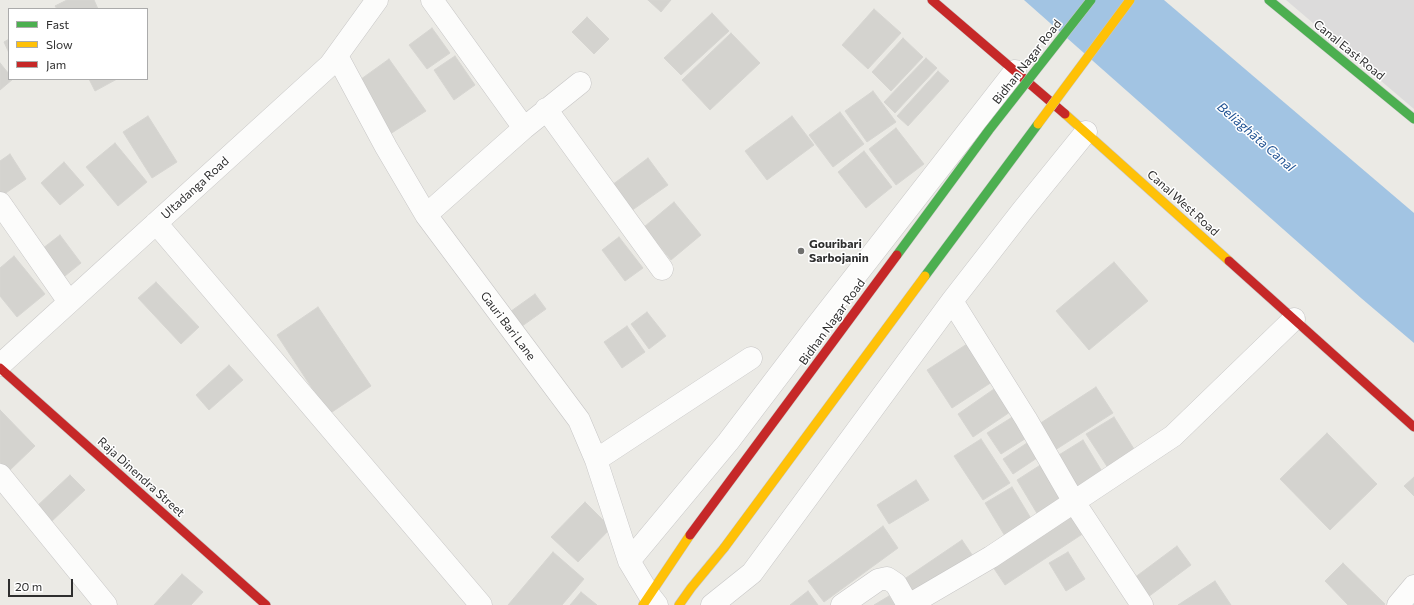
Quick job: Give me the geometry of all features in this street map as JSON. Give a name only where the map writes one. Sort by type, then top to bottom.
[{"type":"main road","name":"Canal West Road","points":[[932,0],[1086,132],[1414,427]]},
{"type":"main road","name":"Bidhan Nagar Road","points":[[650,602],[690,535],[989,130],[1091,0]]},
{"type":"main road","points":[[679,605],[724,548],[1130,0]]},
{"type":"main road","name":"Canal East Road","points":[[1269,0],[1398,105],[1414,120]]},
{"type":"main road","name":"Raja Dinendra Street","points":[[0,367],[266,605]]},
{"type":"street","points":[[432,0],[524,128]]},
{"type":"street","name":"Ultadanga Road","points":[[0,367],[69,302],[330,66],[373,2]]},
{"type":"street","name":"Gauri Bari Lane","points":[[337,56],[386,147],[426,215],[579,420],[596,460],[629,561],[650,602]]},
{"type":"street","points":[[629,561],[728,442],[1015,71]]},
{"type":"street","points":[[426,215],[546,109],[580,83]]},
{"type":"street","points":[[546,109],[662,269]]},
{"type":"street","points":[[712,605],[752,574],[952,301],[1086,132]]},
{"type":"street","points":[[0,203],[69,302]]},
{"type":"street","points":[[156,223],[481,605]]},
{"type":"street","points":[[952,301],[1026,419],[1074,502],[1142,605]]},
{"type":"street","points":[[842,605],[878,580],[887,578],[896,584],[908,605],[990,557],[1173,436],[1294,319]]},
{"type":"street","points":[[596,460],[751,358]]},
{"type":"street","points":[[0,475],[106,605]]},
{"type":"street","points":[[1398,605],[1414,586]]},
{"type":"shaded area","points":[[1286,0],[1414,0],[1414,109]]},
{"type":"water","name":"Beliāghāta Canal","points":[[1024,0],[1164,0],[1414,213],[1414,343],[1361,298]]},
{"type":"building","points":[[67,0],[94,0],[98,8],[56,8],[55,6]]},
{"type":"building","points":[[648,0],[671,0],[661,12]]},
{"type":"building","points":[[874,9],[901,33],[868,69],[842,45]]},
{"type":"building","points":[[712,13],[729,31],[681,75],[664,58]]},
{"type":"building","points":[[587,17],[609,39],[594,54],[572,32]]},
{"type":"building","points":[[432,28],[450,53],[427,69],[409,45]]},
{"type":"building","points":[[731,33],[760,63],[710,110],[682,80]]},
{"type":"building","points":[[903,38],[923,57],[891,91],[872,72]]},
{"type":"building","points":[[8,40],[8,51],[4,42]]},
{"type":"building","points":[[455,56],[475,85],[454,100],[434,70]]},
{"type":"building","points":[[926,58],[937,68],[895,113],[884,102]]},
{"type":"building","points":[[389,59],[426,111],[387,136],[357,82]]},
{"type":"building","points":[[0,63],[8,73],[8,80],[12,80],[0,90]]},
{"type":"building","points":[[938,71],[949,81],[908,126],[897,116]]},
{"type":"building","points":[[90,80],[115,80],[95,91]]},
{"type":"building","points":[[873,91],[896,122],[867,142],[845,111]]},
{"type":"building","points":[[840,112],[864,144],[833,167],[809,135]]},
{"type":"building","points":[[148,116],[177,162],[152,178],[123,132]]},
{"type":"building","points":[[792,116],[814,145],[767,180],[745,151]]},
{"type":"building","points":[[896,128],[924,164],[896,185],[869,149]]},
{"type":"building","points":[[115,143],[147,182],[118,206],[86,167]]},
{"type":"building","points":[[864,151],[892,187],[866,208],[838,172]]},
{"type":"building","points":[[10,154],[26,179],[0,197],[0,161]]},
{"type":"building","points":[[648,158],[668,185],[631,211],[612,185]]},
{"type":"building","points":[[64,162],[84,185],[60,205],[41,183]]},
{"type":"building","points":[[674,202],[701,235],[671,260],[644,227]]},
{"type":"building","points":[[60,235],[81,263],[60,280],[38,252]]},
{"type":"building","points":[[619,237],[643,268],[625,281],[602,250]]},
{"type":"building","points":[[14,256],[45,294],[17,317],[0,296],[0,268]]},
{"type":"building","points":[[1114,262],[1148,301],[1089,350],[1056,311]]},
{"type":"building","points":[[156,282],[199,327],[181,344],[138,298]]},
{"type":"building","points":[[535,294],[546,309],[518,329],[507,314]]},
{"type":"building","points":[[318,307],[371,386],[329,414],[277,335]]},
{"type":"building","points":[[647,312],[666,336],[649,349],[631,324]]},
{"type":"building","points":[[627,326],[645,352],[622,368],[604,342]]},
{"type":"building","points":[[967,344],[992,382],[952,408],[927,370]]},
{"type":"building","points":[[229,365],[243,380],[209,410],[196,395]]},
{"type":"building","points":[[1096,387],[1113,413],[1052,452],[1036,426]]},
{"type":"building","points":[[994,389],[1010,412],[973,437],[958,414]]},
{"type":"building","points":[[0,410],[35,446],[9,471],[0,462]]},
{"type":"building","points":[[1014,416],[1028,437],[1001,454],[987,433]]},
{"type":"building","points":[[1114,417],[1139,457],[1112,474],[1086,434]]},
{"type":"building","points":[[1327,433],[1377,484],[1330,530],[1280,479]]},
{"type":"building","points":[[981,439],[1010,483],[983,500],[954,456]]},
{"type":"building","points":[[1083,440],[1106,478],[1076,495],[1054,458]]},
{"type":"building","points":[[1027,443],[1037,458],[1013,474],[1003,459]]},
{"type":"building","points":[[1042,464],[1066,504],[1041,520],[1017,480]]},
{"type":"building","points":[[70,475],[85,490],[51,522],[36,507]]},
{"type":"building","points":[[1414,477],[1414,496],[1404,486]]},
{"type":"building","points":[[916,480],[929,500],[889,524],[877,505]]},
{"type":"building","points":[[1012,487],[1035,525],[1008,541],[985,503]]},
{"type":"building","points":[[585,502],[611,528],[578,562],[551,537]]},
{"type":"building","points":[[1072,510],[1087,531],[1005,585],[991,564]]},
{"type":"building","points":[[883,526],[898,548],[824,602],[808,581]]},
{"type":"building","points":[[962,540],[975,559],[913,601],[900,582]]},
{"type":"building","points":[[1177,546],[1191,565],[1144,600],[1130,581]]},
{"type":"building","points":[[553,552],[584,579],[562,605],[508,605]]},
{"type":"building","points":[[1068,552],[1085,579],[1066,591],[1049,563]]},
{"type":"building","points":[[1343,563],[1385,604],[1384,605],[1348,605],[1325,581]]},
{"type":"building","points":[[182,574],[203,592],[191,605],[154,605]]},
{"type":"building","points":[[1215,581],[1231,605],[1178,605]]},
{"type":"building","points":[[808,591],[818,605],[790,605]]},
{"type":"building","points":[[581,592],[597,605],[570,605]]},
{"type":"building","points":[[889,596],[895,605],[874,605]]},
{"type":"traffic: fast","points":[[897,255],[989,130],[1091,0]]},
{"type":"traffic: fast","points":[[1269,0],[1414,119]]},
{"type":"traffic: fast","points":[[925,276],[1038,124]]},
{"type":"traffic: slow","points":[[1038,124],[1130,0]]},
{"type":"traffic: slow","points":[[1065,114],[1229,261]]},
{"type":"traffic: slow","points":[[724,548],[925,276]]},
{"type":"traffic: slow","points":[[643,605],[690,535]]},
{"type":"traffic: slow","points":[[679,605],[724,548]]},
{"type":"traffic: jam","points":[[932,0],[1065,114]]},
{"type":"traffic: jam","points":[[690,535],[897,255]]},
{"type":"traffic: jam","points":[[1229,261],[1414,427]]},
{"type":"traffic: jam","points":[[0,368],[266,605]]},
{"type":"place","name":"Gouribari Sarbojanin","points":[[801,251]]}]
